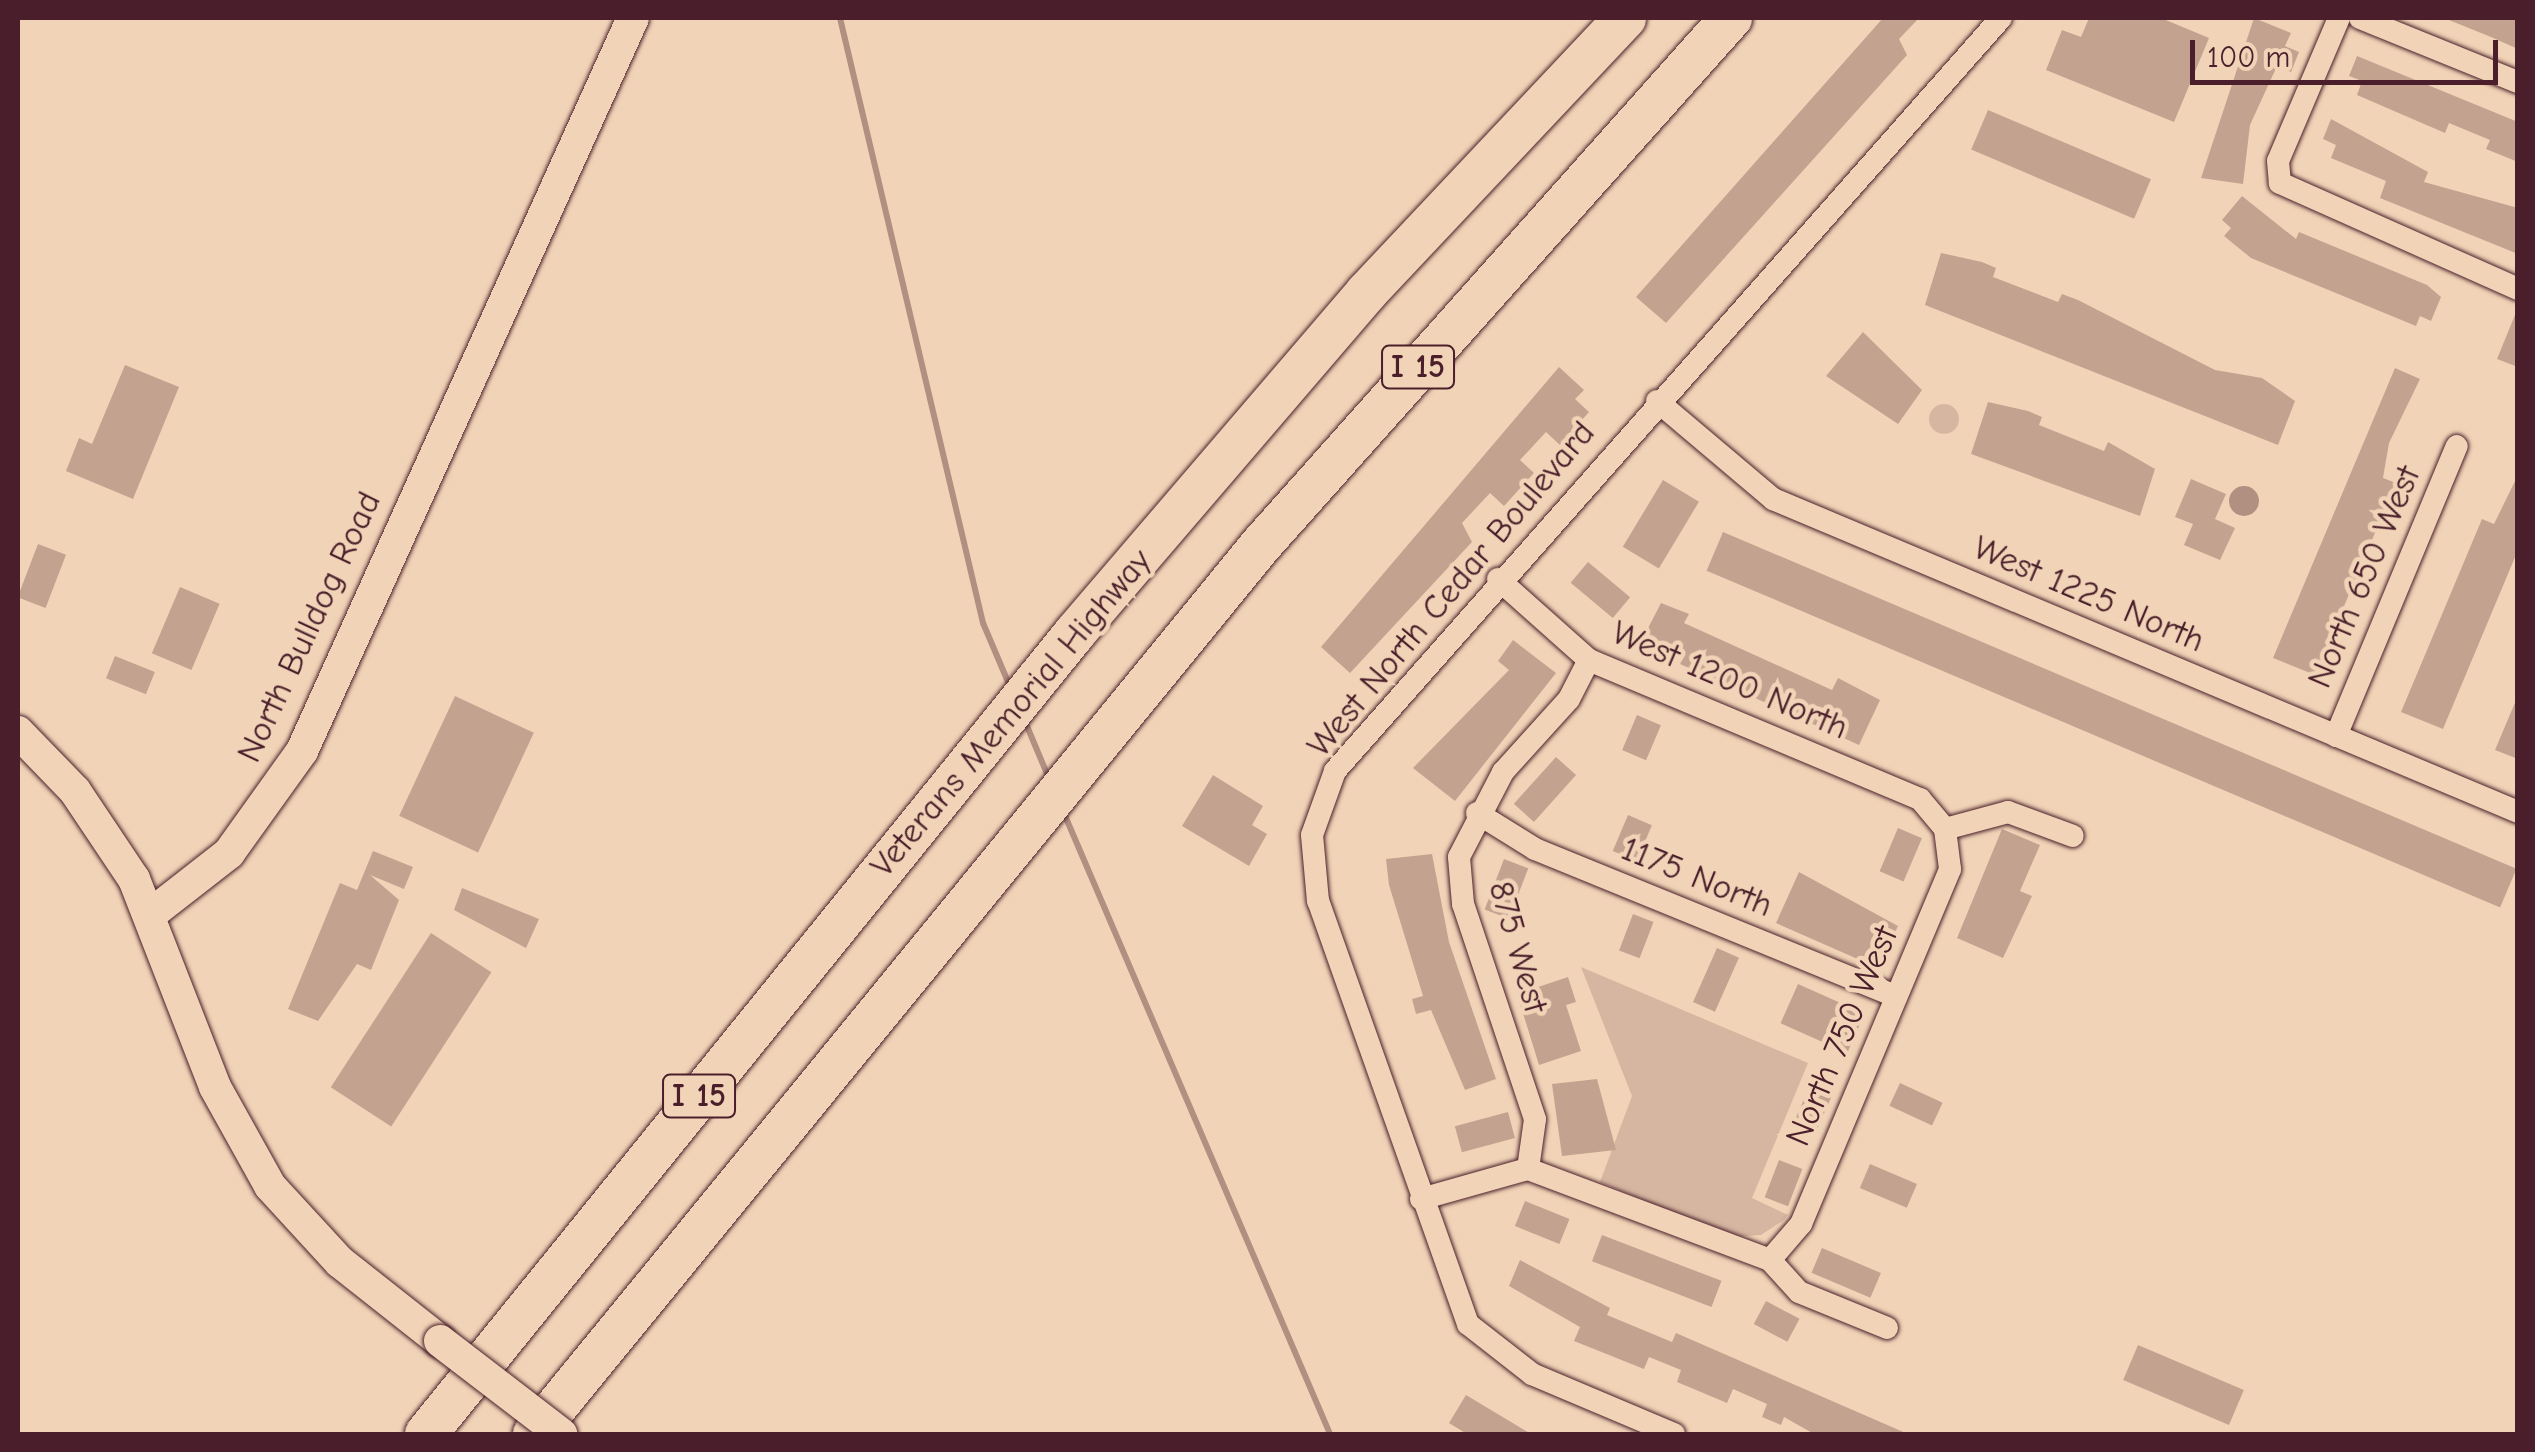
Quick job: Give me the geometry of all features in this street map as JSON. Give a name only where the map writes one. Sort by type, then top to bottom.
[{"type":"highway","name":"Veterans Memorial Highway","points":[[426,1434],[1074,634],[1366,293],[1625,18]]},
{"type":"highway","name":"I 15","points":[[534,1434],[992,864],[1112,722],[1731,18]]},
{"type":"street","name":"North Bulldog Road","points":[[151,914],[228,853],[302,751],[633,18]]},
{"type":"street","name":"West North Cedar Boulevard","points":[[1674,1434],[1635,1427],[1532,1374],[1468,1324],[1420,1199],[1318,901],[1312,836],[1335,771],[1498,578],[2002,18]]},
{"type":"street","points":[[2338,18],[2278,162],[2280,183],[2518,289]]},
{"type":"street","points":[[2360,18],[2518,82]]},
{"type":"street","name":"West 1225 North","points":[[1657,401],[1773,499],[2518,812]]},
{"type":"street","name":"North 650 West","points":[[2336,736],[2457,446]]},
{"type":"street","name":"West 1200 North","points":[[1498,578],[1589,660],[1920,799],[1945,828]]},
{"type":"street","name":"875 West","points":[[1528,1169],[1536,1119],[1463,904],[1459,857],[1476,813],[1569,699],[1589,660]]},
{"type":"street","points":[[18,732],[100,823],[151,914],[214,1087],[270,1186],[340,1262],[561,1434]]},
{"type":"street","points":[[1945,828],[2008,812],[2072,836]]},
{"type":"street","name":"1175 North","points":[[1476,813],[1535,849],[1896,996]]},
{"type":"street","name":"North 750 West","points":[[1770,1260],[1801,1224],[1950,869],[1945,828]]},
{"type":"street","points":[[1420,1199],[1528,1169],[1770,1260],[1799,1292],[1888,1328]]},
{"type":"shaded area","points":[[1944,404],[1955,408],[1959,419],[1955,430],[1944,434],[1933,430],[1929,419],[1933,408]]},
{"type":"shaded area","points":[[2244,486],[2258,495],[2259,501],[2250,515],[2244,516],[2230,507],[2229,501],[2238,487]]},
{"type":"shaded area","points":[[1581,967],[1808,1063],[1752,1198],[1788,1215],[1784,1220],[1761,1235],[1731,1237],[1600,1182],[1632,1096]]},
{"type":"building","points":[[1883,18],[1919,18],[1899,39],[1907,55],[1666,323],[1636,297]]},
{"type":"building","points":[[2089,18],[2161,18],[2209,38],[2174,122],[2046,70],[2062,30],[2081,37]]},
{"type":"building","points":[[2254,18],[2291,33],[2285,46],[2299,52],[2291,72],[2277,66],[2250,125],[2243,184],[2201,178]]},
{"type":"building","points":[[2444,18],[2518,18],[2518,49],[2491,37]]},
{"type":"building","points":[[2357,56],[2518,122],[2518,162],[2486,149],[2490,140],[2449,123],[2445,133],[2357,95],[2362,81],[2349,76]]},
{"type":"building","points":[[1988,110],[2151,179],[2134,219],[1971,150]]},
{"type":"building","points":[[2331,119],[2428,172],[2424,182],[2518,208],[2518,254],[2380,198],[2386,181],[2331,158],[2336,145],[2323,139]]},
{"type":"building","points":[[2242,196],[2296,239],[2299,232],[2427,285],[2441,297],[2431,321],[2420,316],[2416,326],[2251,258],[2224,236],[2231,228],[2222,220]]},
{"type":"building","points":[[1941,253],[1982,262],[1996,268],[1993,277],[2058,302],[2062,294],[2078,300],[2215,370],[2262,378],[2295,401],[2278,445],[1925,305]]},
{"type":"building","points":[[2518,310],[2518,367],[2497,359]]},
{"type":"building","points":[[1863,332],[1922,390],[1898,424],[1826,376]]},
{"type":"building","points":[[125,365],[179,387],[133,499],[66,471],[79,438],[92,444]]},
{"type":"building","points":[[1559,367],[1584,390],[1575,399],[1589,412],[1560,445],[1546,432],[1520,460],[1534,473],[1504,506],[1490,493],[1462,523],[1472,542],[1350,673],[1321,647]]},
{"type":"building","points":[[2395,368],[2420,379],[2389,443],[2383,478],[2396,483],[2315,675],[2273,658]]},
{"type":"building","points":[[1988,402],[2028,411],[2042,417],[2039,425],[2104,451],[2108,442],[2155,469],[2140,516],[1971,454]]},
{"type":"building","points":[[2518,475],[2518,550],[2443,729],[2401,712],[2482,519],[2494,524]]},
{"type":"building","points":[[2191,479],[2226,494],[2215,519],[2235,528],[2220,560],[2184,545],[2193,524],[2175,517]]},
{"type":"building","points":[[1663,480],[1699,502],[1659,568],[1623,547]]},
{"type":"building","points":[[1723,532],[2516,869],[2500,907],[1707,571]]},
{"type":"building","points":[[38,544],[66,555],[46,608],[18,597]]},
{"type":"building","points":[[1588,562],[1630,597],[1613,618],[1571,583]]},
{"type":"building","points":[[180,587],[220,604],[191,670],[152,653]]},
{"type":"building","points":[[1661,603],[1689,614],[1684,623],[1832,690],[1838,678],[1880,700],[1859,745],[1680,664],[1684,657],[1644,636]]},
{"type":"building","points":[[1513,640],[1556,673],[1455,801],[1413,768],[1509,670],[1498,661]]},
{"type":"building","points":[[115,656],[155,672],[146,694],[106,678]]},
{"type":"building","points":[[455,696],[534,733],[478,852],[399,816]]},
{"type":"building","points":[[2518,698],[2518,759],[2495,750]]},
{"type":"building","points":[[1637,715],[1661,725],[1646,760],[1622,750]]},
{"type":"building","points":[[1556,757],[1576,775],[1534,822],[1514,804]]},
{"type":"building","points":[[1213,775],[1263,806],[1252,825],[1267,834],[1249,866],[1182,826]]},
{"type":"building","points":[[1628,815],[1652,825],[1637,861],[1613,851]]},
{"type":"building","points":[[1898,828],[1922,838],[1904,881],[1880,871]]},
{"type":"building","points":[[2002,829],[2040,845],[2020,891],[2032,896],[2003,958],[1957,938]]},
{"type":"building","points":[[373,851],[413,867],[404,889],[370,875],[399,900],[371,970],[357,964],[318,1021],[288,1009],[340,883],[357,890]]},
{"type":"building","points":[[1432,854],[1449,942],[1496,1079],[1465,1090],[1431,1010],[1416,1014],[1412,999],[1423,996],[1389,885],[1386,859]]},
{"type":"building","points":[[1504,859],[1528,868],[1509,919],[1485,909]]},
{"type":"building","points":[[1799,872],[1898,926],[1878,968],[1776,923]]},
{"type":"building","points":[[462,888],[539,919],[526,948],[454,910]]},
{"type":"building","points":[[1633,914],[1654,922],[1640,958],[1619,950]]},
{"type":"building","points":[[431,933],[491,972],[391,1127],[331,1087]]},
{"type":"building","points":[[1717,948],[1739,958],[1715,1012],[1693,1002]]},
{"type":"building","points":[[1568,977],[1576,1002],[1566,1005],[1581,1051],[1539,1065],[1517,994]]},
{"type":"building","points":[[1798,984],[1865,1014],[1847,1053],[1781,1023]]},
{"type":"building","points":[[1597,1079],[1616,1150],[1562,1156],[1552,1084]]},
{"type":"building","points":[[1900,1083],[1943,1103],[1932,1126],[1889,1106]]},
{"type":"building","points":[[1810,1086],[1832,1096],[1816,1132],[1794,1123]]},
{"type":"building","points":[[1508,1112],[1515,1138],[1462,1152],[1455,1126]]},
{"type":"building","points":[[1779,1160],[1802,1169],[1788,1206],[1765,1197]]},
{"type":"building","points":[[1870,1164],[1917,1184],[1907,1208],[1860,1188]]},
{"type":"building","points":[[1525,1201],[1570,1219],[1559,1244],[1515,1226]]},
{"type":"building","points":[[1602,1235],[1721,1281],[1711,1307],[1592,1261]]},
{"type":"building","points":[[1822,1248],[1881,1273],[1870,1298],[1811,1273]]},
{"type":"building","points":[[1520,1260],[1610,1308],[1607,1315],[1672,1342],[1676,1333],[1908,1434],[1814,1434],[1784,1417],[1781,1425],[1762,1417],[1767,1404],[1733,1389],[1727,1403],[1677,1382],[1681,1370],[1649,1357],[1644,1369],[1574,1341],[1580,1327],[1509,1286]]},
{"type":"building","points":[[1766,1301],[1800,1319],[1787,1342],[1754,1324]]},
{"type":"building","points":[[2138,1345],[2244,1390],[2229,1425],[2123,1380]]},
{"type":"building","points":[[1466,1395],[1531,1434],[1467,1434],[1449,1423]]},
{"type":"waterway","points":[[840,18],[983,623],[1011,689]]},
{"type":"waterway","points":[[1024,719],[1050,781]]},
{"type":"waterway","points":[[1063,811],[1330,1434]]}]
